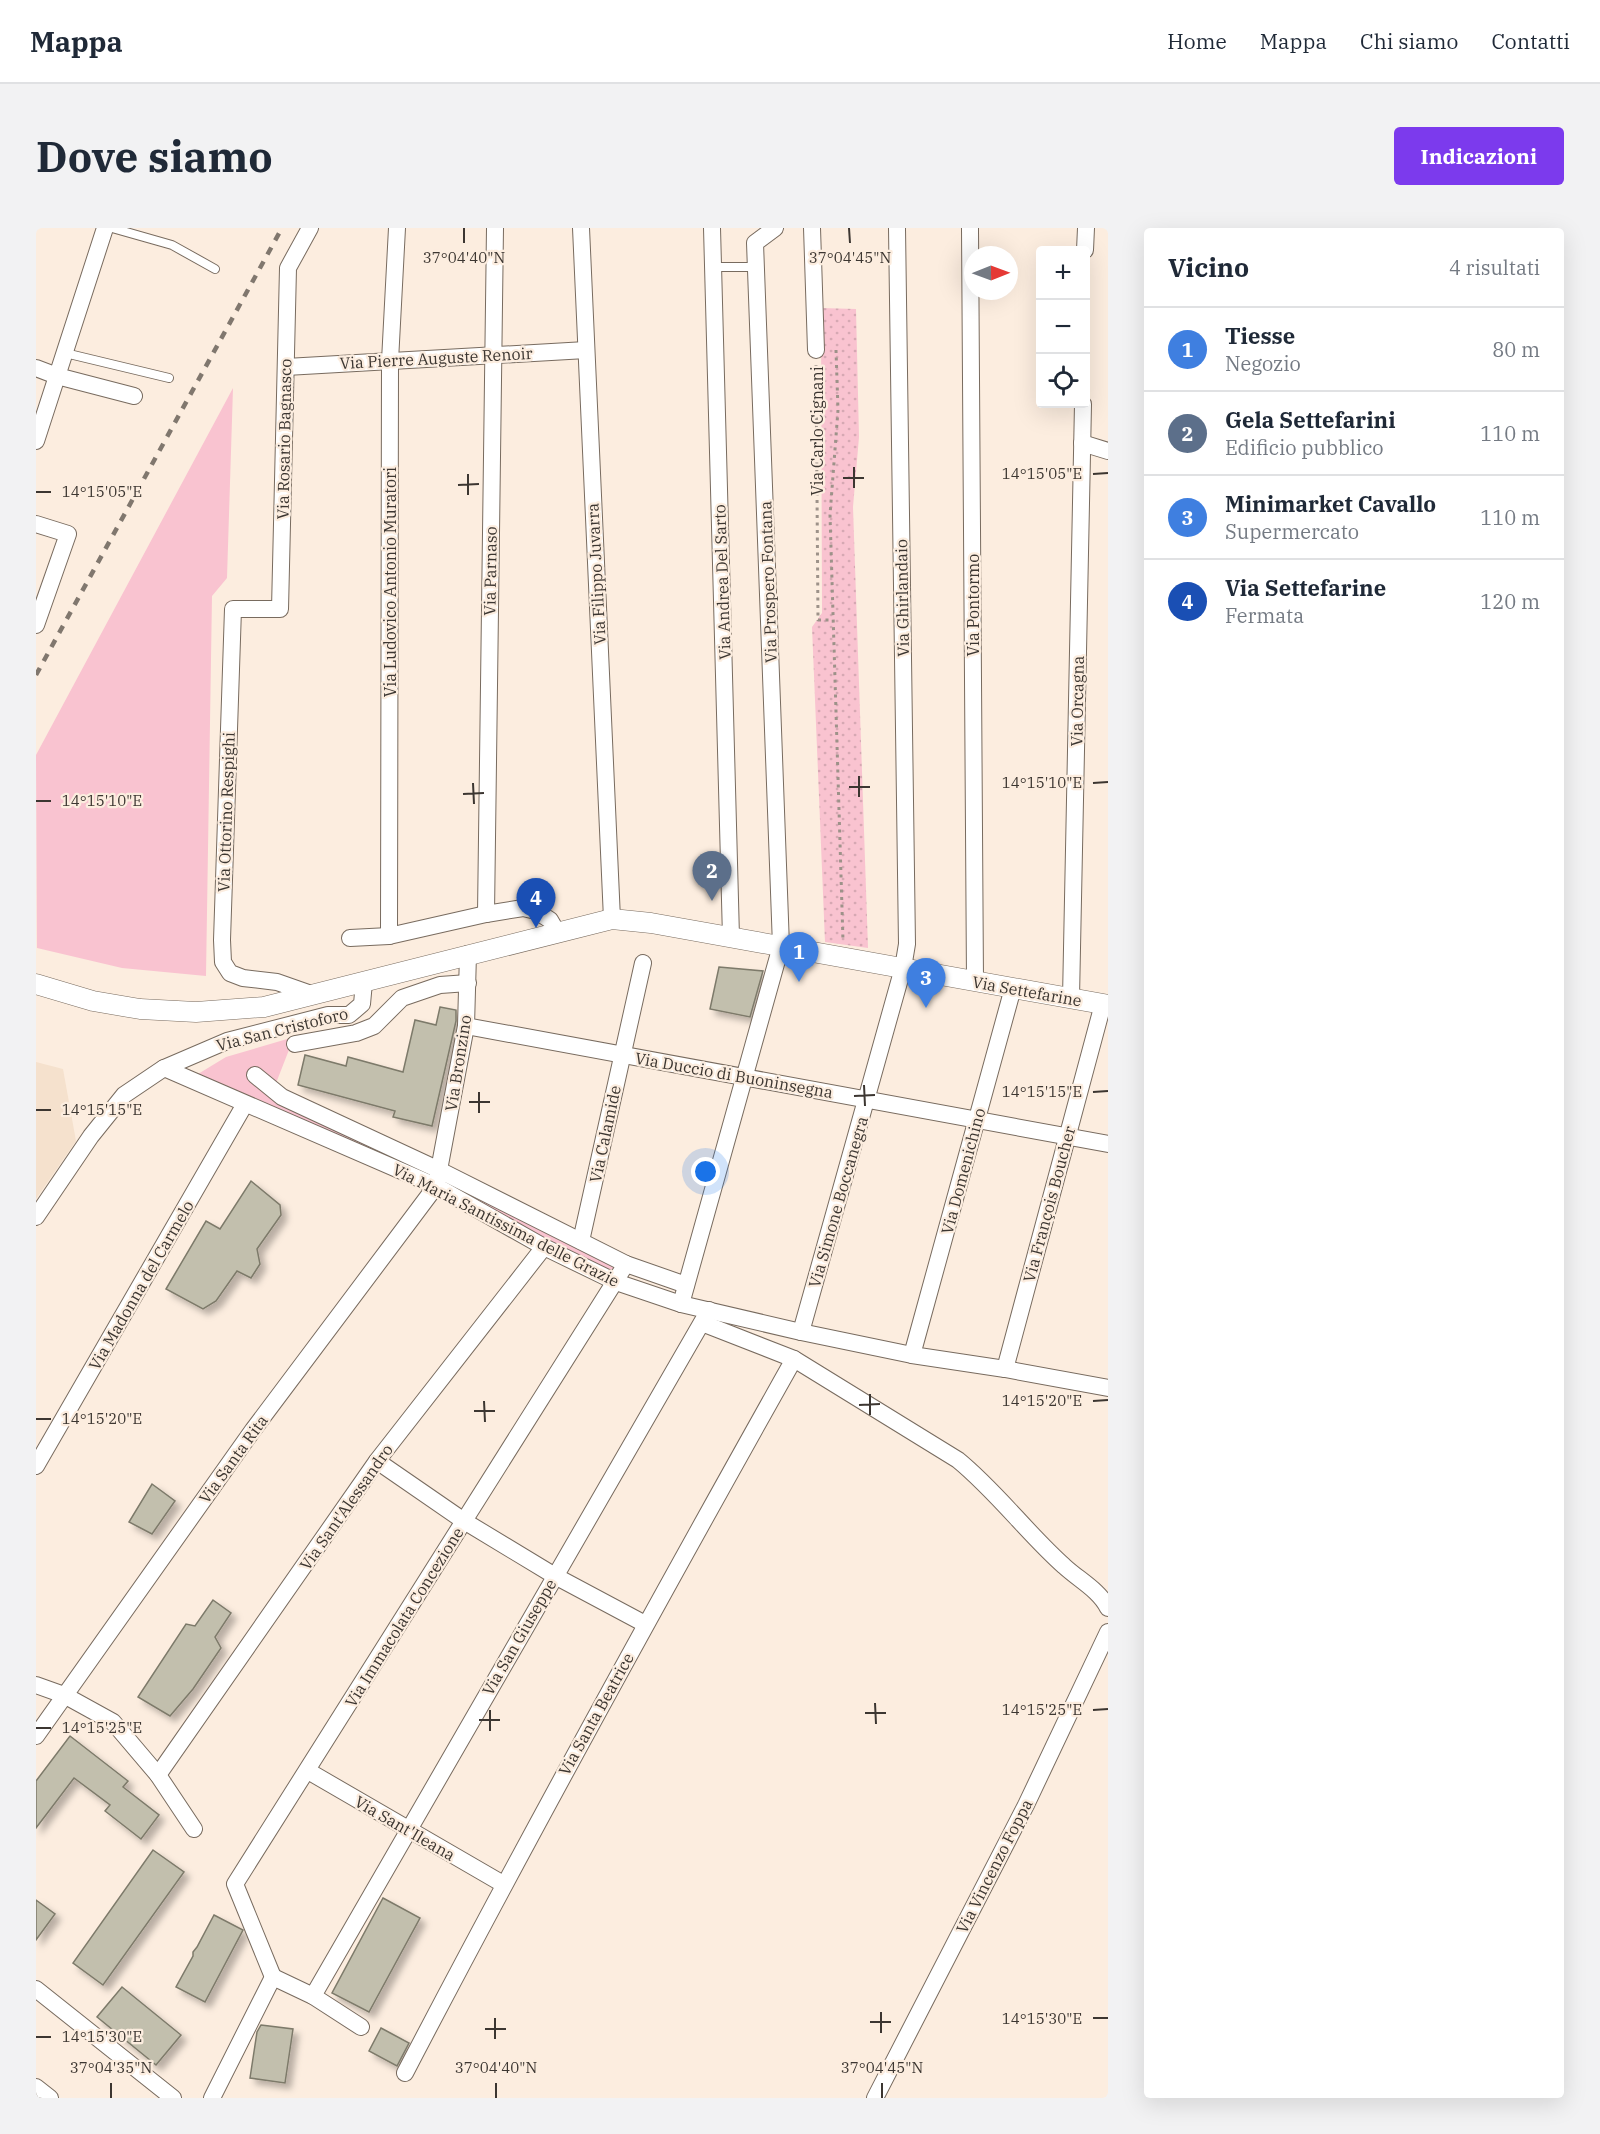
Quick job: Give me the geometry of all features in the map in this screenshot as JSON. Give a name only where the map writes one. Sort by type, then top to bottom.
[{"type":"street","points":[[36,441],[105,228]]},
{"type":"street","name":"Via Rosario Bagnasco","points":[[280,609],[288,268],[310,228]]},
{"type":"street","name":"Via Ludovico Antonio Muratori","points":[[389,936],[390,361],[397,228]]},
{"type":"street","name":"Via Parnaso","points":[[486,914],[495,228]]},
{"type":"street","name":"Via Filippo Juvarra","points":[[581,228],[612,919]]},
{"type":"street","name":"Via Andrea Del Sarto","points":[[712,228],[731,937]]},
{"type":"street","name":"Via Prospero Fontana","points":[[681,1304],[781,946],[755,243],[775,228]]},
{"type":"street","name":"Via Carlo Cignani","points":[[812,228],[816,350]]},
{"type":"street","name":"Via Ghirlandaio","points":[[897,228],[907,944],[903,968]]},
{"type":"street","name":"Via Pontormo","points":[[970,228],[975,981]]},
{"type":"street","points":[[1085,246],[1086,228]]},
{"type":"street","name":"Via Pierre Auguste Renoir","points":[[286,366],[586,350]]},
{"type":"street","points":[[36,368],[57,376],[134,396]]},
{"type":"street","name":"Via Orcagna","points":[[1071,998],[1083,408]]},
{"type":"street","points":[[1082,443],[1108,451]]},
{"type":"street","points":[[36,524],[68,534],[36,625]]},
{"type":"street","name":"Via Ottorino Respighi","points":[[280,609],[233,609],[223,962],[230,973],[237,976],[277,982],[314,995]]},
{"type":"street","points":[[350,938],[389,936],[523,908],[536,911],[550,920],[557,932]]},
{"type":"street","name":"Via Settefarine","points":[[36,984],[93,1001],[140,1009],[185,1011],[264,1007],[612,919],[651,923],[1105,1005]]},
{"type":"street","name":"Via Bronzino","points":[[437,1178],[466,1026],[468,954]]},
{"type":"street","name":"Via Calamide","points":[[582,1241],[643,963]]},
{"type":"street","name":"Via Simone Boccanegra","points":[[801,1332],[903,968]]},
{"type":"street","name":"Via San Cristoforo","points":[[36,1217],[91,1136],[124,1095],[164,1068],[226,1041],[328,1015],[349,1016],[362,1004],[364,982]]},
{"type":"street","points":[[296,1044],[356,1033],[374,1026],[402,998],[440,985],[468,983]]},
{"type":"street","name":"Via Domenichino","points":[[912,1355],[1013,988]]},
{"type":"street","name":"Via François Boucher","points":[[1005,1369],[1066,1136],[1105,1005]]},
{"type":"street","name":"Via Duccio di Buoninsegna","points":[[466,1026],[1108,1144]]},
{"type":"street","name":"Via Maria Santissima delle Grazie","points":[[164,1068],[245,1104],[437,1178],[582,1241],[626,1264],[686,1285]]},
{"type":"street","points":[[255,1075],[282,1097],[437,1178]]},
{"type":"street","name":"Via Madonna del Carmelo","points":[[36,1466],[245,1104]]},
{"type":"street","name":"Via Maria Santissima delle Grazie","points":[[437,1178],[544,1247],[616,1282],[681,1304],[794,1359],[958,1460],[979,1477],[1063,1566],[1103,1598],[1108,1608]]},
{"type":"street","name":"Via Santa Rita","points":[[36,1736],[253,1430],[437,1178]]},
{"type":"street","name":"Via Sant'Alessandro","points":[[158,1775],[377,1461],[544,1247]]},
{"type":"street","name":"Via Immacolata Concezione","points":[[273,1977],[235,1884],[626,1264]]},
{"type":"street","name":"Via Maria Santissima delle Grazie","points":[[706,1317],[1108,1388]]},
{"type":"street","name":"Via San Giuseppe","points":[[313,1996],[706,1317]]},
{"type":"street","name":"Via Santa Beatrice","points":[[405,2073],[503,1884],[645,1624],[794,1359]]},
{"type":"street","points":[[377,1461],[464,1521],[555,1576],[645,1624]]},
{"type":"street","name":"Via Vincenzo Foppa","points":[[875,2098],[1026,1805],[1108,1632]]},
{"type":"street","points":[[36,1685],[64,1695],[113,1722],[158,1775],[194,1829]]},
{"type":"street","name":"Via Sant'Ileana","points":[[308,1771],[503,1884]]},
{"type":"street","points":[[212,2098],[273,1977],[313,1996],[361,2027]]},
{"type":"street","points":[[36,1989],[173,2098]]},
{"type":"street","points":[[36,2087],[50,2098]]},
{"type":"lane","points":[[112,228],[172,245],[215,269]]},
{"type":"lane","points":[[713,267],[756,267]]},
{"type":"lane","points":[[65,353],[169,378]]},
{"type":"path","name":"Via Carlo Cignani","points":[[816,350],[818,620],[833,620]]},
{"type":"path","points":[[836,350],[838,410],[830,515],[843,942],[840,957]]},
{"type":"shaded area","points":[[821,308],[856,309],[859,437],[853,507],[868,948],[825,942],[812,627],[822,613]]},
{"type":"shaded area","points":[[233,388],[227,578],[212,596],[206,976],[122,968],[37,948],[36,755]]},
{"type":"shaded area","points":[[294,1037],[271,1096],[429,1170],[427,1178],[198,1074],[226,1057]]},
{"type":"shaded area","points":[[36,1062],[63,1069],[76,1141],[36,1199]]},
{"type":"shaded area","points":[[457,1183],[617,1265],[612,1275],[452,1190]]},
{"type":"building","points":[[719,967],[763,971],[750,1017],[710,1009]]},
{"type":"building","points":[[440,1007],[456,1010],[456,1021],[432,1126],[393,1117],[395,1111],[298,1085],[305,1055],[346,1066],[348,1057],[403,1072],[415,1020],[436,1025]]},
{"type":"building","points":[[251,1181],[280,1205],[281,1215],[257,1249],[260,1264],[251,1278],[237,1271],[216,1301],[203,1309],[166,1289],[206,1221],[220,1229]]},
{"type":"building","points":[[152,1484],[175,1501],[152,1534],[129,1522]]},
{"type":"building","points":[[213,1600],[231,1613],[215,1637],[221,1648],[193,1689],[170,1716],[138,1697],[186,1624],[195,1626]]},
{"type":"building","points":[[70,1736],[128,1781],[123,1787],[159,1815],[141,1839],[105,1811],[110,1805],[74,1778],[36,1828],[36,1781]]},
{"type":"building","points":[[153,1850],[184,1872],[103,1985],[73,1963]]},
{"type":"building","points":[[383,1898],[420,1918],[369,2012],[332,1993]]},
{"type":"building","points":[[36,1900],[55,1914],[36,1940]]},
{"type":"building","points":[[214,1915],[243,1930],[205,2002],[176,1987]]},
{"type":"building","points":[[122,1987],[181,2035],[156,2065],[97,2017]]},
{"type":"building","points":[[261,2025],[293,2029],[285,2083],[250,2078],[257,2032]]},
{"type":"building","points":[[381,2028],[409,2043],[397,2066],[369,2051]]},
{"type":"railway","points":[[36,675],[282,228]]},
{"type":"place","name":"Gela Settefarini","points":[[712,901]]},
{"type":"place","name":"Via Settefarine","points":[[536,928]]},
{"type":"place","name":"Tiesse","points":[[799,982]]},
{"type":"place","name":"Minimarket Cavallo","points":[[926,1008]]}]
